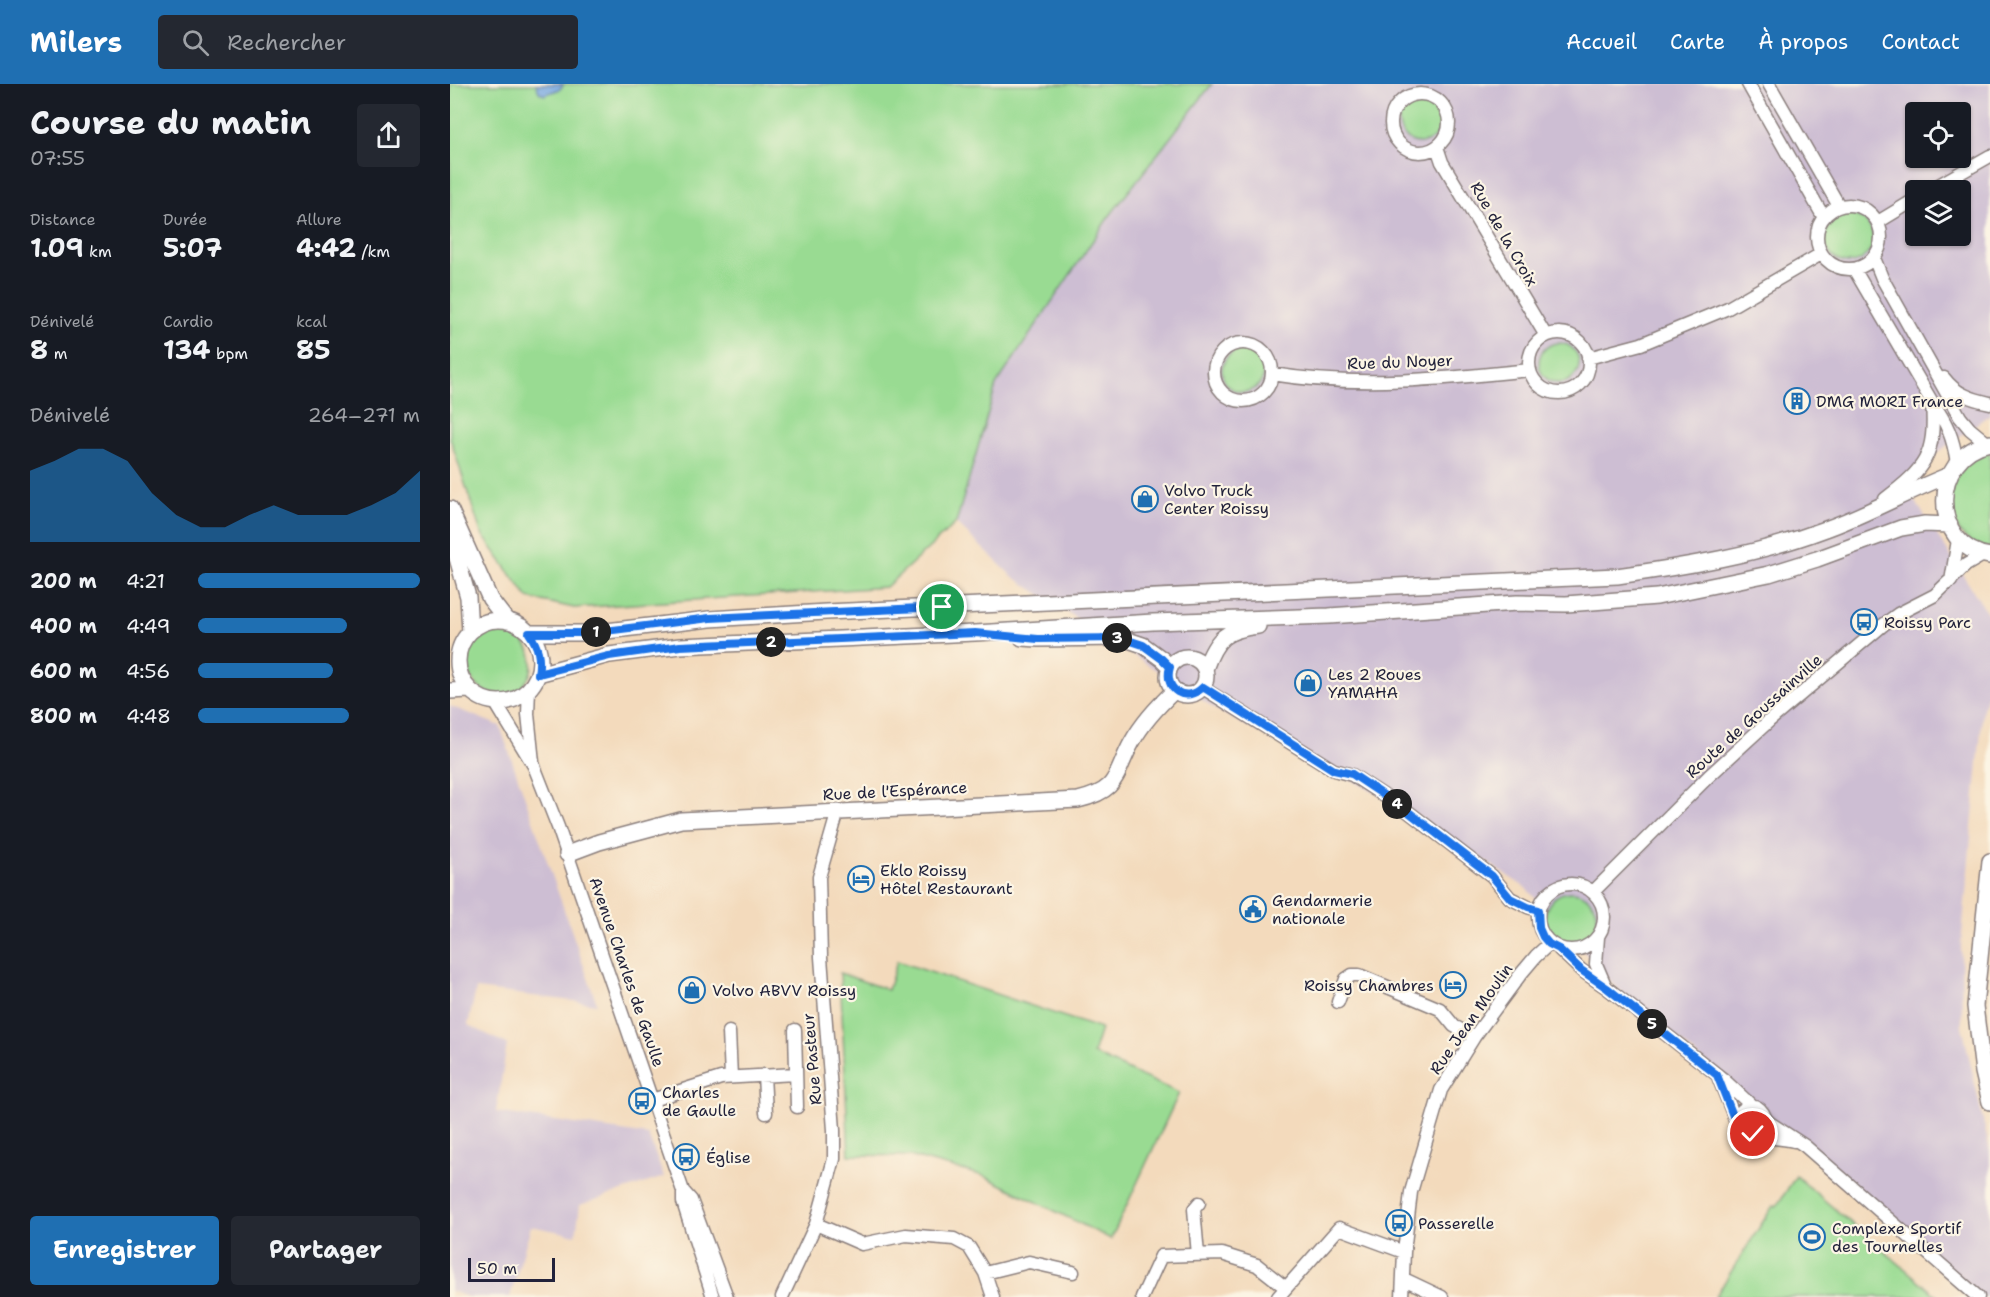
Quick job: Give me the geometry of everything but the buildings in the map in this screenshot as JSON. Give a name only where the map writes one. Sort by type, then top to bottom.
[{"type":"main road","points":[[1986,556],[1958,540],[1944,509],[1944,492],[1953,469],[1965,455],[1989,443]]},
{"type":"main road","points":[[529,633],[589,633],[710,618],[814,612],[1617,576],[1689,566],[1756,552],[1823,530],[1868,512],[1953,469]]},
{"type":"main road","points":[[450,509],[490,599],[507,621]]},
{"type":"main road","points":[[538,674],[609,656],[680,646],[975,633],[1153,622],[1329,616],[1517,603],[1566,604],[1657,597],[1769,574],[1901,528],[1925,524],[1950,525]]},
{"type":"main road","points":[[450,533],[468,597],[470,632]]},
{"type":"main road","points":[[450,565],[450,578]]},
{"type":"main road","points":[[1205,669],[1191,657],[1179,659],[1170,667],[1168,680],[1174,691],[1192,695],[1206,682],[1205,669],[1210,654],[1221,638],[1242,628],[1329,616]]},
{"type":"main road","points":[[494,620],[507,621],[515,623],[529,633],[539,652],[540,663],[538,674],[529,689],[520,697],[495,702],[477,696],[469,690],[462,681],[455,651],[470,632],[481,624],[494,620]]},
{"type":"main road","points":[[975,633],[1038,639],[1122,638],[1143,645],[1170,667]]},
{"type":"main road","points":[[450,691],[469,690]]},
{"type":"main road","name":"Rue de l'Espérance","points":[[567,854],[652,826],[681,820],[1078,800],[1095,796],[1110,787],[1122,766],[1131,742],[1153,711],[1174,691]]},
{"type":"main road","points":[[1990,861],[1975,1006],[1983,1072],[1990,1102]]},
{"type":"street","points":[[1748,84],[1823,216]]},
{"type":"street","points":[[1769,84],[1839,206]]},
{"type":"street","points":[[1413,95],[1428,95],[1437,99],[1444,106],[1448,114],[1448,133],[1437,147],[1419,152],[1409,150],[1396,139],[1392,131],[1392,115],[1395,108],[1406,98],[1413,95]]},
{"type":"street","name":"Rue de la Croix","points":[[1437,147],[1442,162],[1545,336]]},
{"type":"street","points":[[1948,180],[1990,156]]},
{"type":"street","points":[[1848,204],[1865,209],[1878,222],[1881,241],[1874,258],[1854,269],[1835,267],[1821,254],[1817,245],[1818,225],[1823,216],[1839,206],[1848,204]]},
{"type":"street","points":[[1878,222],[1905,206]]},
{"type":"street","points":[[1588,358],[1641,344],[1728,308],[1821,254]]},
{"type":"street","points":[[1874,258],[1882,278],[1960,417],[1970,429],[1989,443]]},
{"type":"street","points":[[1854,269],[1944,419],[1953,440],[1953,469]]},
{"type":"street","points":[[1554,333],[1572,336],[1585,349],[1588,358],[1586,376],[1573,389],[1565,392],[1547,390],[1539,385],[1530,370],[1529,360],[1532,350],[1545,336],[1554,333]]},
{"type":"street","points":[[1240,343],[1250,344],[1259,348],[1266,355],[1271,364],[1272,374],[1265,391],[1248,401],[1239,401],[1222,393],[1214,376],[1214,367],[1223,350],[1240,343]]},
{"type":"street","points":[[1926,356],[1952,388],[1972,400],[1990,403]]},
{"type":"street","name":"Rue du Noyer","points":[[1272,374],[1301,379],[1410,380],[1530,370]]},
{"type":"street","points":[[1868,512],[1918,472],[1931,445],[1934,427],[1932,402]]},
{"type":"street","points":[[1951,581],[1958,540]]},
{"type":"street","name":"Route de Goussainville","points":[[1593,892],[1769,721],[1883,625],[1935,594],[1966,565],[1986,556]]},
{"type":"street","points":[[1203,687],[1334,770],[1352,774],[1406,810],[1492,876],[1510,898],[1538,910]]},
{"type":"street","name":"Avenue Charles de Gaulle","points":[[529,689],[528,714],[534,766]]},
{"type":"street","name":"Avenue Charles de Gaulle","points":[[495,702],[534,766],[567,854],[683,1191],[683,1202],[713,1297]]},
{"type":"street","name":"Rue Pasteur","points":[[782,1297],[816,1224],[834,1159],[834,1130],[821,957],[819,877],[838,811]]},
{"type":"street","points":[[1607,988],[1596,964],[1598,937],[1604,924],[1604,912],[1600,901],[1593,892],[1583,886],[1561,885],[1550,890],[1542,899],[1538,910],[1539,928],[1543,937],[1581,970],[1717,1075],[1753,1107],[1760,1110],[1770,1123],[1797,1141],[1978,1297]]},
{"type":"street","points":[[1554,946],[1570,951],[1582,949],[1592,944],[1598,937]]},
{"type":"street","name":"Rue Jean Moulin","points":[[1402,1297],[1404,1252],[1411,1192],[1441,1090],[1474,1037],[1536,956],[1554,946]]},
{"type":"street","points":[[1338,1002],[1346,979],[1352,975],[1359,975],[1440,1009],[1454,1026],[1474,1037]]},
{"type":"street","points":[[795,1030],[797,1107]]},
{"type":"street","points":[[729,1032],[730,1077]]},
{"type":"street","points":[[652,1100],[721,1078],[795,1074]]},
{"type":"street","points":[[764,1075],[766,1113]]},
{"type":"street","points":[[1717,1075],[1737,1124],[1744,1133],[1797,1141]]},
{"type":"street","points":[[1737,1124],[1739,1112],[1746,1107],[1753,1107]]},
{"type":"street","points":[[1753,1134],[1764,1126],[1764,1117]]},
{"type":"street","name":"Avenue Charles de Gaulle","points":[[683,1191],[691,1200],[727,1297]]},
{"type":"street","points":[[1198,1255],[1194,1209],[1199,1203]]},
{"type":"street","points":[[816,1224],[862,1244],[906,1235],[954,1239],[969,1247],[985,1273],[993,1297]]},
{"type":"street","points":[[1142,1297],[1161,1256],[1222,1254],[1257,1265],[1282,1293],[1339,1228],[1404,1252]]},
{"type":"street","points":[[985,1273],[1029,1262],[1073,1272]]},
{"type":"street","points":[[1404,1279],[1442,1297]]},
{"type":"shaded area","points":[[1212,84],[1990,84],[1990,414],[1901,479],[1990,617],[1990,685],[1983,708],[1961,946],[1962,1026],[1990,1151],[1990,1297],[1982,1297],[1616,987],[1526,888],[1404,807],[1222,713],[1012,576],[956,523],[996,385],[1102,226]]},
{"type":"shaded area","points":[[450,706],[500,726],[597,1004],[476,989],[468,1025],[507,1044],[496,1112],[648,1135],[664,1177],[580,1205],[576,1235],[531,1226],[510,1297],[469,1297],[450,1291]]},
{"type":"green space","points":[[450,84],[1212,84],[1108,218],[996,385],[956,523],[886,587],[574,608],[528,598],[481,533],[450,438]]},
{"type":"green space","points":[[1420,101],[1435,107],[1441,122],[1435,137],[1420,143],[1405,137],[1399,122],[1405,107]]},
{"type":"green space","points":[[1844,215],[1854,215],[1869,225],[1873,239],[1872,248],[1863,259],[1854,263],[1844,263],[1829,253],[1825,244],[1825,234],[1835,219]]},
{"type":"green space","points":[[1559,343],[1567,344],[1573,349],[1578,355],[1578,371],[1573,377],[1567,382],[1559,383],[1551,382],[1545,377],[1540,371],[1539,363],[1540,355],[1545,349],[1551,344]]},
{"type":"green space","points":[[1243,350],[1258,356],[1264,371],[1258,386],[1243,392],[1228,386],[1222,371],[1228,356]]},
{"type":"green space","points":[[1990,451],[1990,550],[1968,540],[1961,533],[1955,525],[1950,506],[1956,476],[1971,460]]},
{"type":"green space","points":[[494,631],[506,631],[523,640],[530,651],[532,663],[530,675],[523,686],[506,695],[494,695],[482,690],[473,681],[468,669],[468,657],[473,645],[482,636]]},
{"type":"green space","points":[[1571,892],[1581,894],[1589,900],[1595,908],[1597,918],[1595,928],[1589,936],[1581,942],[1571,944],[1561,942],[1553,936],[1547,928],[1545,918],[1547,908],[1553,900],[1561,894]]},
{"type":"green space","points":[[897,961],[1101,1029],[1093,1054],[1179,1093],[1111,1239],[984,1176],[909,1156],[849,1155],[840,973],[888,990]]},
{"type":"green space","name":"Complexe Sportif des Tournelles","points":[[1796,1176],[1938,1297],[1715,1297],[1773,1206],[1776,1207]]},
{"type":"water","points":[[536,84],[564,84],[560,89],[544,95],[539,92]]},
{"type":"place","name":"DMG MORI France","points":[[1797,401]]},
{"type":"place","name":"Volvo Truck Center Roissy","points":[[1145,499]]},
{"type":"place","name":"Roissy Parc","points":[[1864,622]]},
{"type":"place","name":"Les 2 Roues YAMAHA","points":[[1308,683]]},
{"type":"place","name":"Eklo Roissy Hôtel Restaurant","points":[[861,879]]},
{"type":"place","name":"Gendarmerie nationale","points":[[1253,909]]},
{"type":"place","name":"Roissy Chambres","points":[[1453,985]]},
{"type":"place","name":"Volvo ABVV Roissy","points":[[692,990]]},
{"type":"place","name":"Charles de Gaulle","points":[[642,1101]]},
{"type":"place","name":"Église","points":[[686,1157]]},
{"type":"place","name":"Passerelle","points":[[1399,1223]]},
{"type":"place","name":"Complexe Sportif des Tournelles","points":[[1812,1237]]},
{"type":"route","points":[[942,607],[710,618],[589,633],[529,633],[539,652],[538,674],[609,656],[680,646],[975,633],[1038,639],[1122,638],[1143,645],[1170,667],[1168,680],[1174,691],[1186,696],[1198,692],[1203,687],[1334,770],[1352,774],[1406,810],[1492,876],[1510,898],[1538,910],[1539,928],[1549,944],[1559,949],[1581,970],[1717,1075],[1737,1126],[1744,1133],[1753,1134]]}]
